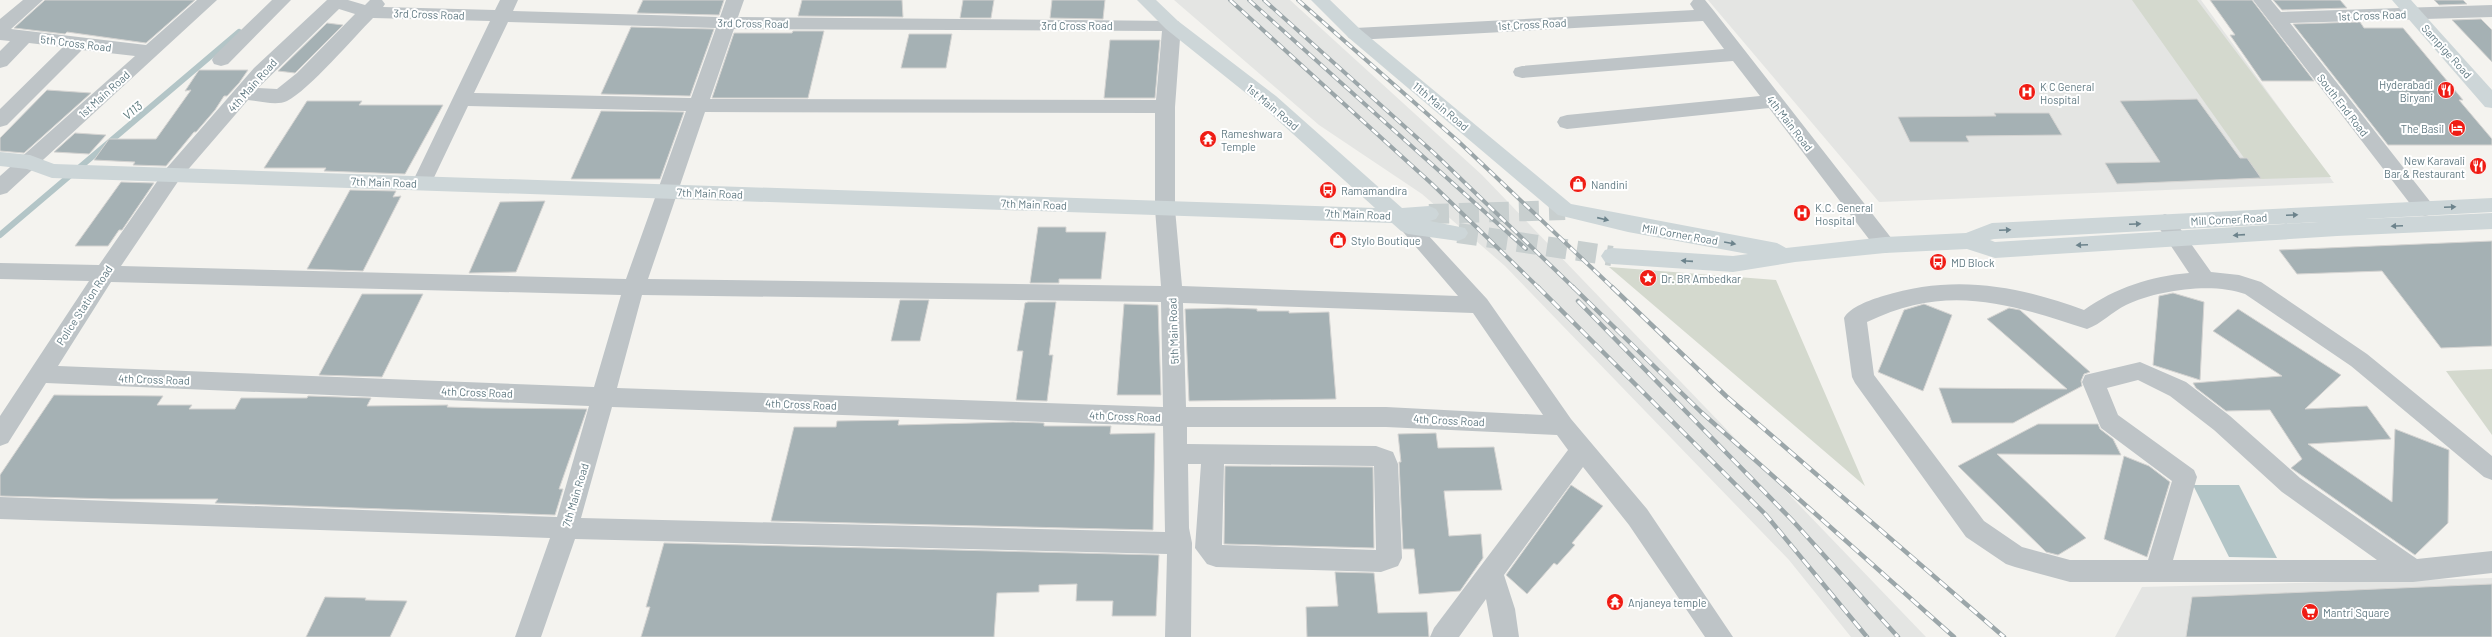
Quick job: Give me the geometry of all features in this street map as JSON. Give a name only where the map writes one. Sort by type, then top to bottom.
[{"type":"main road","name":"1st Main Road","points":[[1146,0],[1172,25],[1269,101],[1404,221]]},
{"type":"main road","name":"11th Main Road","points":[[1320,0],[1355,34],[1564,210]]},
{"type":"main road","name":"Sampige Road","points":[[2401,0],[2492,102]]},
{"type":"main road","points":[[0,159],[30,162]]},
{"type":"main road","name":"7th Main Road","points":[[30,162],[52,171],[1165,209],[1404,221]]},
{"type":"main road","name":"Mill Corner Road","points":[[1612,256],[1733,264],[1795,254],[1885,245],[1968,241],[1992,231],[2492,205]]},
{"type":"main road","name":"Mill Corner Road","points":[[1564,210],[1628,224],[1795,254]]},
{"type":"main road","points":[[1404,221],[1429,214]]},
{"type":"main road","points":[[1404,221],[1458,233]]},
{"type":"main road","name":"Mill Corner Road","points":[[1968,241],[1995,250],[2337,228],[2492,221]]},
{"type":"street","points":[[0,29],[34,0]]},
{"type":"street","name":"1st Main Road","points":[[0,188],[208,0]]},
{"type":"street","points":[[220,60],[282,0]]},
{"type":"street","points":[[669,191],[735,0]]},
{"type":"street","name":"4th Main Road","points":[[1695,0],[1885,245]]},
{"type":"street","name":"South End Road","points":[[2262,0],[2425,209]]},
{"type":"street","name":"3rd Cross Road","points":[[337,1],[374,6],[505,8],[727,23],[1172,25]]},
{"type":"street","name":"4th Main Road","points":[[172,175],[261,72],[337,1]]},
{"type":"street","points":[[244,93],[281,96],[304,77],[374,6]]},
{"type":"street","points":[[422,183],[463,100],[505,8]]},
{"type":"street","name":"1st Cross Road","points":[[2277,18],[2492,11]]},
{"type":"street","name":"1st Cross Road","points":[[1355,34],[1708,15]]},
{"type":"street","name":"5th Main Road","points":[[1172,25],[1165,106],[1165,209],[1172,294],[1180,543],[1178,637]]},
{"type":"street","name":"5th Cross Road","points":[[0,34],[151,52]]},
{"type":"street","points":[[0,62],[25,37]]},
{"type":"street","points":[[0,120],[78,43]]},
{"type":"street","points":[[1522,72],[1738,54]]},
{"type":"street","points":[[463,100],[699,105],[1165,106]]},
{"type":"street","points":[[1567,122],[1773,101]]},
{"type":"street","name":"Police Station Road","points":[[0,436],[104,275],[172,175]]},
{"type":"street","name":"7th Main Road","points":[[528,637],[566,528],[634,287],[669,191]]},
{"type":"street","points":[[1404,221],[1479,305],[1563,426],[1638,517],[1715,636]]},
{"type":"street","points":[[2165,222],[2206,281]]},
{"type":"street","points":[[0,271],[104,275],[634,287],[1172,294],[1479,305]]},
{"type":"street","points":[[2492,470],[2359,360],[2286,309],[2246,284],[2206,281],[2170,284],[2142,291],[2103,308],[2087,320],[2017,297],[1961,290],[1914,294],[1892,300],[1855,318],[1863,377],[1976,529],[2015,556],[2070,571],[2413,571],[2492,562]]},
{"type":"street","points":[[2157,572],[2185,477],[2109,421],[2093,382],[2140,371],[2178,389],[2222,423],[2291,486],[2413,571]]},
{"type":"street","name":"4th Cross Road","points":[[40,374],[604,397],[1175,417],[1386,417],[1563,426]]},
{"type":"street","points":[[1443,637],[1582,450]]},
{"type":"street","points":[[1176,454],[1213,454],[1381,457],[1386,464],[1389,558],[1381,561],[1216,556],[1212,554],[1208,548],[1213,454]]},
{"type":"street","points":[[0,508],[566,528],[1180,543]]},
{"type":"street","points":[[1491,573],[1502,609],[1506,637]]},
{"type":"shaded area","points":[[1174,0],[1290,0],[1482,175],[1926,637],[1851,637],[1789,560],[1505,266],[1422,194],[1319,125]]},
{"type":"shaded area","name":"K C General Hospital","points":[[1708,0],[2201,0],[2334,183],[1879,202]]},
{"type":"shaded area","points":[[2132,0],[2197,0],[2331,177],[2259,179]]},
{"type":"shaded area","points":[[1609,267],[1776,280],[1865,486]]},
{"type":"shaded area","points":[[2492,369],[2492,435],[2446,371]]},
{"type":"shaded area","points":[[2193,485],[2239,485],[2277,558],[2229,557]]},
{"type":"shaded area","name":"Mantri Square","points":[[2492,578],[2492,637],[2115,637],[2142,587]]},
{"type":"building","points":[[45,0],[195,0],[146,43],[67,32],[65,34],[14,28]]},
{"type":"building","points":[[643,0],[724,0],[719,15],[637,13]]},
{"type":"building","points":[[802,0],[902,0],[903,17],[798,16]]},
{"type":"building","points":[[963,0],[994,0],[991,18],[960,18]]},
{"type":"building","points":[[1052,0],[1105,0],[1103,19],[1050,18]]},
{"type":"building","points":[[2210,0],[2252,0],[2314,81],[2262,81],[2230,35],[2235,35]]},
{"type":"building","points":[[2273,0],[2340,0],[2347,8],[2282,10]]},
{"type":"building","points":[[2434,0],[2463,0],[2467,4],[2439,5]]},
{"type":"building","points":[[2481,19],[2492,30],[2492,62],[2452,20]]},
{"type":"building","points":[[2360,22],[2364,28],[2403,28],[2463,100],[2459,100],[2492,139],[2492,145],[2388,145],[2293,24]]},
{"type":"building","points":[[327,23],[343,25],[295,73],[278,71]]},
{"type":"building","points":[[631,27],[714,29],[690,96],[601,94]]},
{"type":"building","points":[[793,31],[824,31],[808,98],[712,98],[734,33],[792,33]]},
{"type":"building","points":[[909,34],[952,34],[946,68],[901,68]]},
{"type":"building","points":[[1110,40],[1160,40],[1155,98],[1104,98]]},
{"type":"building","points":[[199,70],[248,70],[239,83],[227,96],[224,96],[215,110],[196,132],[194,132],[166,166],[133,165],[135,162],[94,160],[109,139],[156,139],[191,90],[185,91]]},
{"type":"building","points":[[47,90],[91,93],[24,153],[0,151],[0,138]]},
{"type":"building","points":[[2197,99],[2240,158],[2247,158],[2261,178],[2117,184],[2105,163],[2160,162],[2120,101]]},
{"type":"building","points":[[307,101],[362,101],[359,105],[443,105],[405,174],[324,171],[326,168],[264,168]]},
{"type":"building","points":[[601,111],[684,112],[660,179],[571,179]]},
{"type":"building","points":[[1994,113],[2049,113],[2062,135],[1966,136],[1969,142],[1910,142],[1898,117],[1996,116]]},
{"type":"building","points":[[75,133],[106,135],[89,154],[54,152]]},
{"type":"building","points":[[121,182],[154,183],[122,230],[119,230],[108,246],[75,246]]},
{"type":"building","points":[[350,190],[396,191],[393,197],[401,196],[363,271],[307,269]]},
{"type":"building","points":[[545,201],[516,272],[469,273],[500,202]]},
{"type":"building","points":[[1038,227],[1066,227],[1066,232],[1106,232],[1101,279],[1059,279],[1059,283],[1030,283]]},
{"type":"building","points":[[2492,241],[2492,346],[2441,348],[2382,271],[2297,274],[2279,250]]},
{"type":"building","points":[[2173,293],[2204,302],[2200,380],[2153,365],[2159,296]]},
{"type":"building","points":[[362,294],[423,294],[382,377],[319,375]]},
{"type":"building","points":[[900,300],[929,300],[920,341],[891,341]]},
{"type":"building","points":[[1056,302],[1049,355],[1053,355],[1047,401],[1016,400],[1023,351],[1017,351],[1025,303]]},
{"type":"building","points":[[1124,304],[1158,305],[1161,395],[1117,395]]},
{"type":"building","points":[[1924,304],[1952,315],[1923,391],[1878,372],[1904,310]]},
{"type":"building","points":[[2009,308],[2020,310],[2090,372],[2084,374],[2081,381],[2082,386],[2013,423],[1952,423],[1939,388],[2067,389],[1987,319]]},
{"type":"building","points":[[1185,309],[1257,309],[1257,311],[1289,311],[1289,313],[1329,312],[1336,399],[1189,401]]},
{"type":"building","points":[[2238,309],[2341,375],[2305,409],[2367,406],[2391,439],[2308,444],[2392,502],[2395,429],[2449,450],[2448,523],[2415,555],[2291,468],[2302,459],[2270,410],[2226,411],[2196,388],[2193,383],[2282,376],[2213,331]]},
{"type":"building","points":[[54,395],[163,396],[157,405],[192,405],[189,409],[235,409],[241,398],[307,398],[308,396],[371,398],[367,406],[448,405],[447,407],[587,409],[559,489],[563,489],[555,515],[215,503],[218,499],[111,499],[0,496],[0,475]]},
{"type":"building","points":[[899,420],[898,425],[1013,422],[1044,423],[1044,426],[1111,426],[1110,434],[1155,433],[1153,530],[771,521],[794,427],[836,427],[837,421]]},
{"type":"building","points":[[2038,424],[2098,424],[2100,429],[2113,439],[2121,455],[1997,454],[2086,538],[2058,555],[2046,552],[1958,466]]},
{"type":"building","points":[[1436,433],[1438,448],[1494,447],[1502,490],[1444,491],[1449,536],[1481,534],[1483,558],[1460,591],[1419,594],[1414,549],[1403,549],[1399,462],[1401,462],[1398,434]]},
{"type":"building","points":[[2124,456],[2149,466],[2170,482],[2147,557],[2104,539]]},
{"type":"building","points":[[1225,466],[1373,467],[1374,548],[1224,544]]},
{"type":"building","points":[[1571,485],[1603,506],[1572,543],[1575,545],[1557,565],[1554,563],[1527,594],[1506,575]]},
{"type":"building","points":[[664,543],[1159,555],[1156,616],[1112,616],[1113,601],[1076,601],[1077,584],[1039,585],[1039,592],[997,593],[994,637],[641,637],[650,607],[646,607]]},
{"type":"building","points":[[1335,572],[1374,573],[1378,613],[1427,612],[1429,637],[1307,637],[1306,607],[1338,606]]},
{"type":"building","name":"Mantri Square","points":[[2492,584],[2492,637],[2186,637],[2192,597]]},
{"type":"building","points":[[325,597],[407,601],[390,637],[306,637]]},
{"type":"waterway","name":"V113","points":[[0,235],[239,32]]},
{"type":"tunnel","points":[[1429,214],[1565,210]]},
{"type":"tunnel","points":[[1458,233],[1612,256]]},
{"type":"railway","points":[[1230,0],[1432,184],[1539,288]]},
{"type":"railway","points":[[1249,0],[1526,249]]},
{"type":"railway","points":[[1264,0],[1434,153],[1574,288]]},
{"type":"railway","points":[[1298,0],[1458,141],[1613,288]]},
{"type":"railway","points":[[1573,287],[1701,412],[1954,637]]},
{"type":"railway","points":[[1612,287],[1726,396],[2004,637]]},
{"type":"railway","points":[[1539,288],[1766,515],[1867,637]]},
{"type":"railway","points":[[1578,301],[1792,520],[1898,637]]},
{"type":"place","name":"Hyderabadi Biryani","points":[[2446,90]]},
{"type":"place","name":"K C General Hospital","points":[[2027,92]]},
{"type":"place","name":"The Basil","points":[[2457,128]]},
{"type":"place","name":"Rameshwara Temple","points":[[1208,139]]},
{"type":"place","name":"New Karavali Bar & Restaurant","points":[[2478,166]]},
{"type":"place","name":"Nandini","points":[[1578,184]]},
{"type":"place","name":"Ramamandira","points":[[1328,190]]},
{"type":"place","name":"K.C. General Hospital","points":[[1802,213]]},
{"type":"place","name":"Stylo Boutique","points":[[1338,240]]},
{"type":"place","name":"MD Block","points":[[1938,262]]},
{"type":"place","name":"Dr. BR Ambedkar","points":[[1648,278]]},
{"type":"place","name":"Anjaneya temple","points":[[1615,602]]},
{"type":"place","name":"Mantri Square","points":[[2310,612]]}]
